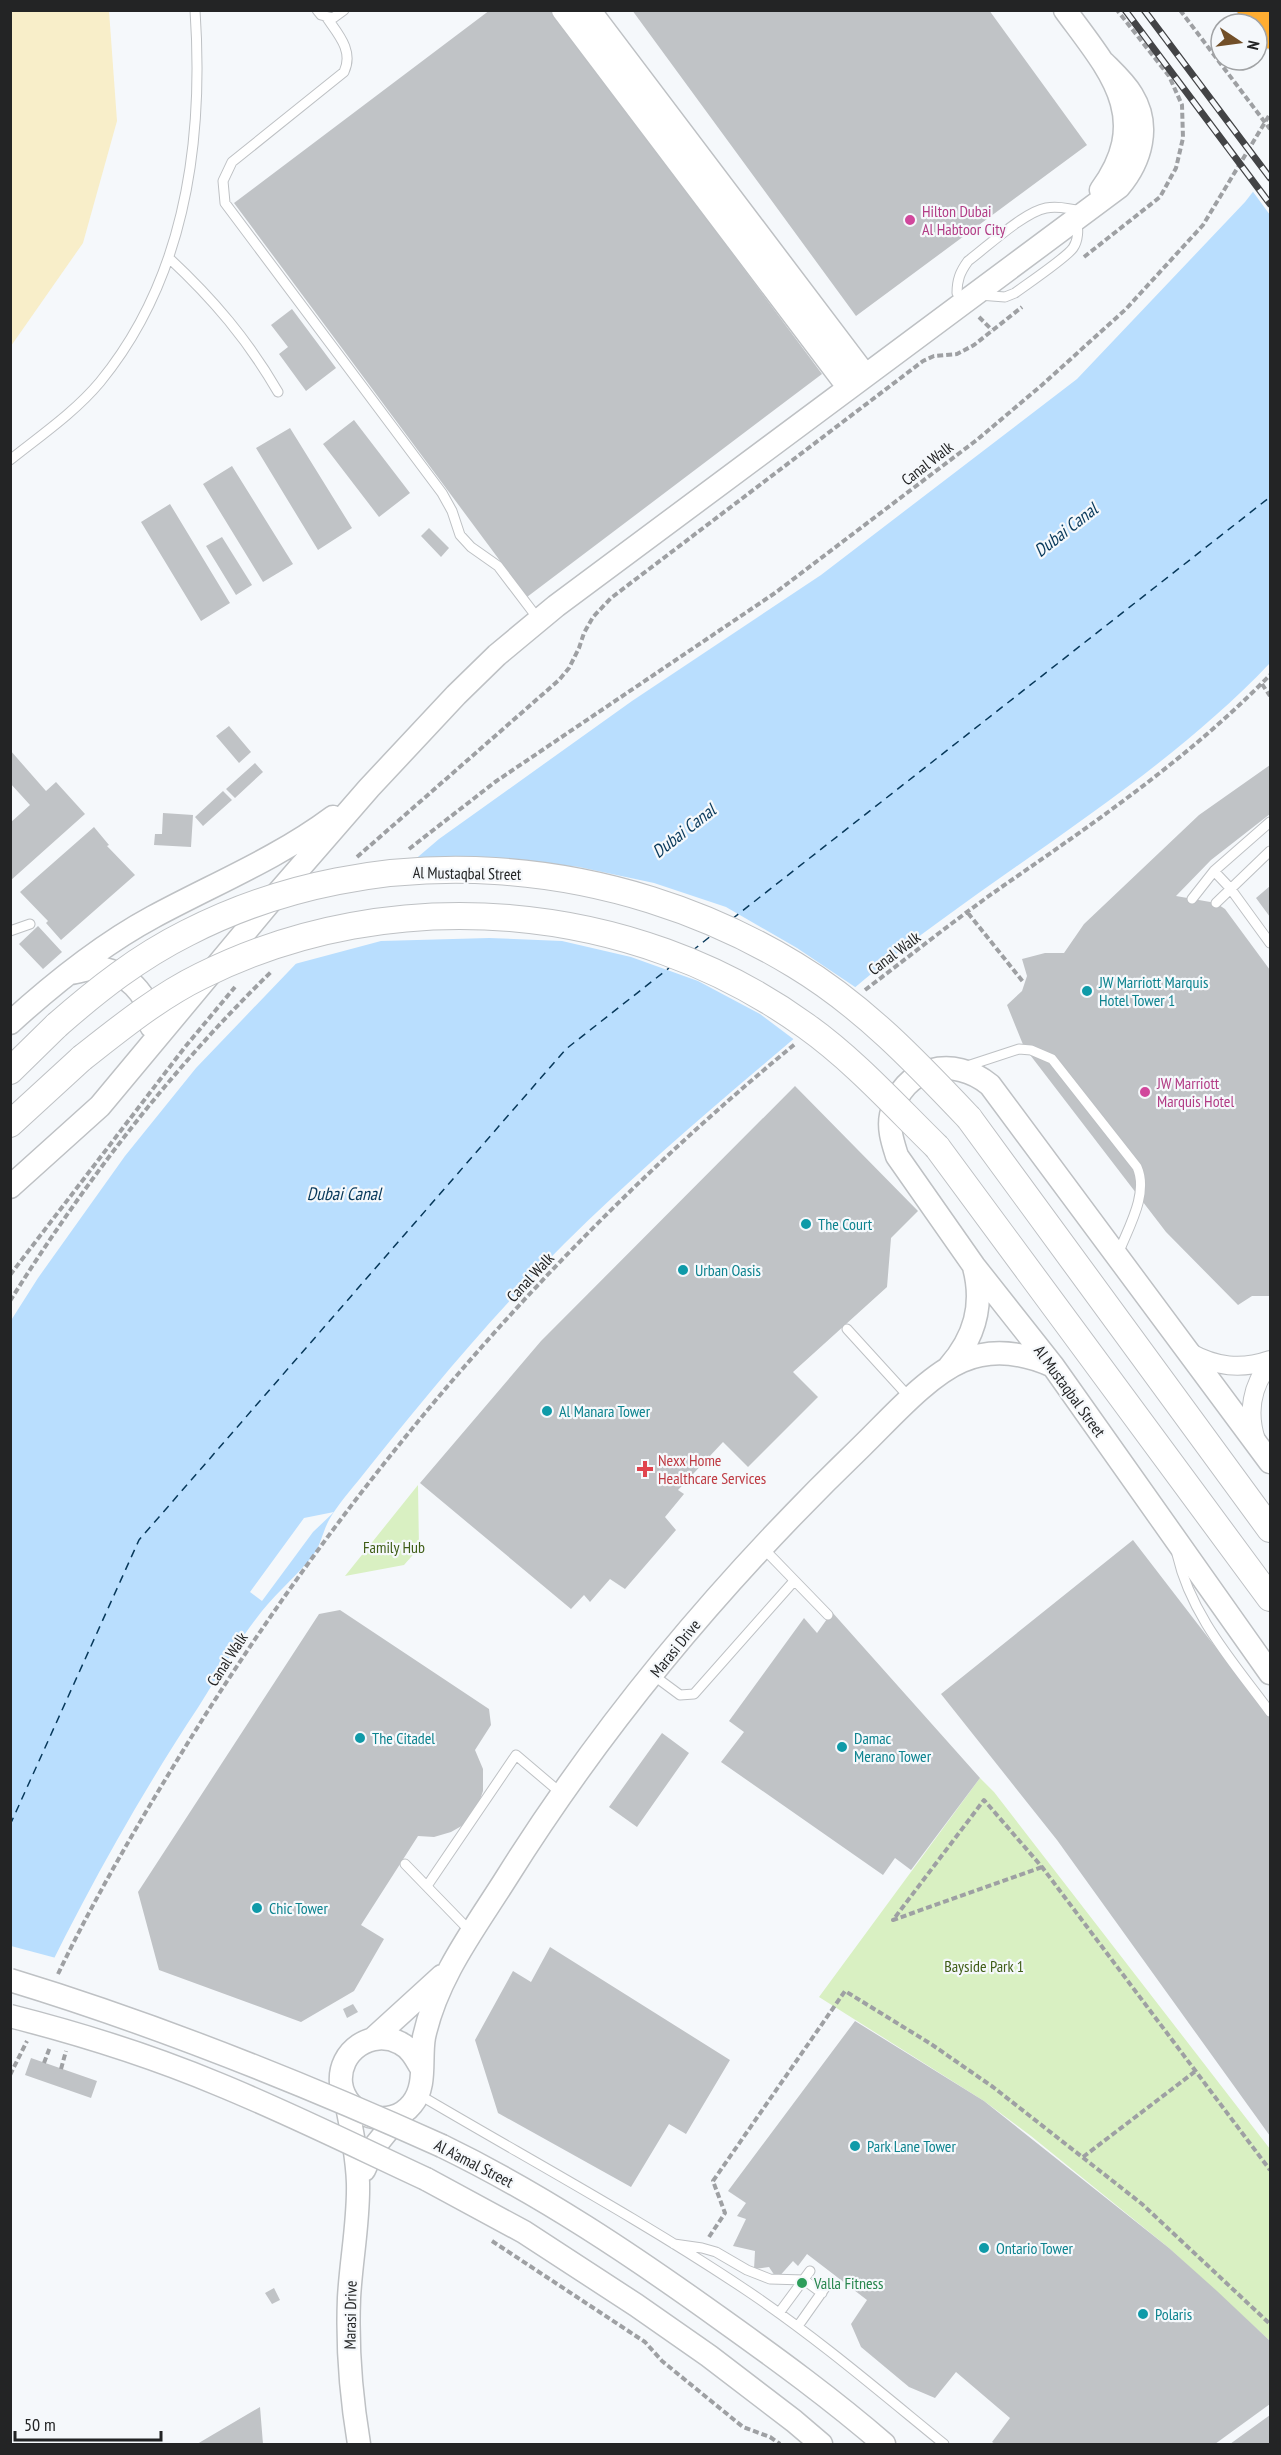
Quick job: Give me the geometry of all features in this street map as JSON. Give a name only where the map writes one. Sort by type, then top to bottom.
[{"type":"highway","points":[[1254,10],[1270,32]]},
{"type":"main road","name":"Al Mustaqbal Street","points":[[10,1071],[57,1025],[112,978],[188,932],[273,899],[316,887],[406,872],[463,870],[531,874],[587,882],[631,893],[716,924],[797,966],[870,1020],[924,1069],[969,1119],[1270,1529]]},
{"type":"main road","points":[[10,1124],[81,1058],[158,1002],[199,976],[278,944],[340,928],[404,918],[467,916],[531,919],[584,928],[656,948],[695,963],[752,992],[806,1026],[840,1052],[874,1083],[937,1147],[1267,1595]]},
{"type":"street","points":[[563,10],[857,381]]},
{"type":"street","points":[[589,10],[857,381]]},
{"type":"street","points":[[10,1187],[94,1112],[229,949],[369,788],[477,673],[539,620],[1081,214],[1111,176],[1124,141],[1125,122],[1123,104],[1117,86],[1104,63],[1065,10]]},
{"type":"street","points":[[10,1023],[95,952],[153,917],[299,841],[369,788]]},
{"type":"street","points":[[68,974],[95,968],[121,975],[141,993],[151,1018],[149,1045]]},
{"type":"street","points":[[961,1068],[977,1074],[995,1092],[1185,1350],[1264,1453]]},
{"type":"street","name":"Al Mustaqbal Street","points":[[961,1068],[934,1069],[910,1081],[897,1097],[890,1116],[891,1137],[897,1156],[974,1266],[1053,1366],[1270,1673]]},
{"type":"street","name":"Marasi Drive","points":[[946,1370],[966,1344],[978,1314],[978,1282],[974,1266]]},
{"type":"street","points":[[1185,1350],[1220,1365],[1238,1367],[1270,1362]]},
{"type":"street","name":"Marasi Drive","points":[[420,2066],[430,2014],[451,1966],[563,1795],[653,1674],[762,1548],[833,1474],[911,1399],[946,1370],[962,1361],[999,1353],[1036,1359],[1053,1366]]},
{"type":"street","points":[[1264,1453],[1251,1414],[1252,1399],[1257,1384],[1270,1362]]},
{"type":"street","name":"Marasi Drive","points":[[374,2038],[451,1966]]},
{"type":"street","name":"Al A'amal Street","points":[[10,1980],[118,2014],[201,2045],[442,2146],[500,2175],[594,2231],[815,2387],[884,2445]]},
{"type":"street","points":[[10,2016],[136,2053],[217,2084],[303,2121],[426,2179],[524,2232],[627,2298],[709,2356],[794,2421],[821,2445]]},
{"type":"street","points":[[374,2038],[388,2038],[402,2043],[413,2053],[420,2066],[421,2085],[414,2102],[401,2114],[391,2118],[369,2117],[359,2112],[345,2096],[341,2084],[345,2060],[352,2050],[374,2038]]},
{"type":"street","name":"Marasi Drive","points":[[345,2096],[354,2140],[358,2185],[348,2339],[359,2445]]},
{"type":"street","name":"Marasi Drive","points":[[358,2185],[375,2146],[401,2114]]},
{"type":"lane","points":[[10,460],[98,383],[127,344],[142,319],[169,258],[183,210],[198,110],[195,10]]},
{"type":"lane","points":[[317,10],[327,18],[347,51],[347,66],[344,72],[232,162],[223,181],[225,203],[442,493],[452,511],[460,535],[471,547],[498,566],[539,620]]},
{"type":"lane","points":[[327,18],[333,18],[344,10]]},
{"type":"lane","points":[[968,298],[957,293],[957,280],[963,267],[1033,211],[1067,206],[1081,214]]},
{"type":"lane","points":[[169,258],[230,319],[278,392]]},
{"type":"lane","points":[[1192,899],[1214,871],[1270,822]]},
{"type":"lane","points":[[1216,903],[1270,851]]},
{"type":"lane","points":[[1214,871],[1230,888],[1270,943]]},
{"type":"lane","points":[[10,931],[30,924]]},
{"type":"lane","points":[[961,1068],[1019,1049],[1031,1050],[1052,1059],[1137,1167],[1142,1177],[1135,1210],[1118,1256]]},
{"type":"lane","points":[[847,1329],[911,1399]]},
{"type":"lane","points":[[1175,1536],[1181,1571],[1194,1605],[1270,1713]]},
{"type":"lane","points":[[762,1548],[828,1615]]},
{"type":"lane","points":[[653,1674],[680,1695],[694,1694],[794,1581]]},
{"type":"lane","points":[[427,1887],[516,1755],[563,1795]]},
{"type":"lane","points":[[405,1864],[472,1933]]},
{"type":"lane","points":[[418,2094],[499,2139],[673,2244],[779,2313],[944,2445]]},
{"type":"lane","points":[[673,2244],[702,2248],[730,2259],[758,2275],[782,2280],[804,2280],[825,2289],[798,2326]]},
{"type":"lane","points":[[779,2313],[810,2271]]},
{"type":"path","points":[[1080,261],[1160,197],[1176,168],[1182,138],[1182,105],[1169,76],[1116,10]]},
{"type":"path","points":[[1180,10],[1270,129]]},
{"type":"path","name":"Canal Walk","points":[[401,855],[495,782],[775,593],[978,440],[1126,309],[1203,225],[1270,114]]},
{"type":"path","points":[[351,864],[559,680],[569,668],[593,617],[611,598],[923,361],[934,356],[957,354],[974,345],[1027,303]]},
{"type":"path","name":"Canal Walk","points":[[863,991],[1111,812],[1163,771],[1270,675]]},
{"type":"path","points":[[1262,684],[1270,696]]},
{"type":"path","points":[[968,913],[1024,984]]},
{"type":"path","points":[[10,1301],[59,1226],[139,1119],[226,1018],[277,967]]},
{"type":"path","points":[[10,1275],[184,1047],[241,981]]},
{"type":"path","name":"Canal Walk","points":[[56,1978],[111,1874],[208,1710],[308,1563],[372,1478],[448,1386],[558,1264],[692,1134],[798,1042]]},
{"type":"path","points":[[1042,1867],[893,1920],[984,1800],[1042,1867],[1270,2169]]},
{"type":"path","points":[[702,2248],[725,2213],[713,2181],[845,1991],[931,2044],[993,2087],[1083,2157],[1142,2204],[1270,2324]]},
{"type":"path","points":[[10,2075],[32,2030]]},
{"type":"path","points":[[44,2062],[50,2046]]},
{"type":"path","points":[[61,2069],[66,2051]]},
{"type":"path","points":[[1083,2157],[1197,2070]]},
{"type":"path","points":[[487,2237],[645,2342],[662,2361],[744,2427],[770,2437],[780,2445]]},
{"type":"green space","name":"Family Hub","points":[[418,1485],[419,1548],[404,1565],[345,1576]]},
{"type":"green space","name":"Bayside Park 1","points":[[980,1778],[994,1792],[1270,2149],[1270,2341],[1169,2248],[1031,2136],[984,2101],[819,1997]]},
{"type":"sand","points":[[11,10],[109,11],[117,121],[83,243],[11,346]]},
{"type":"water","name":"Dubai Canal","points":[[1270,170],[1270,663],[1224,708],[1175,750],[915,939],[712,1108],[600,1209],[483,1330],[432,1389],[347,1495],[329,1520],[314,1554],[262,1611],[237,1645],[122,1831],[53,1960],[11,2048],[10,1322],[38,1278],[125,1156],[196,1068],[310,949],[439,839],[632,701],[821,575],[1077,379],[1245,202]]},
{"type":"pier","points":[[1270,167],[1270,215],[1251,189]]},
{"type":"pier","points":[[501,858],[579,867],[654,883],[726,907],[797,948],[858,989],[796,1041],[760,1014],[698,981],[631,957],[562,941],[489,938],[381,941],[291,965],[411,859]]},
{"type":"pier","points":[[334,1512],[313,1532],[262,1601],[250,1592],[304,1518]]},
{"type":"pier","points":[[11,1946],[56,1958],[14,2047],[10,2046]]},
{"type":"building","points":[[490,10],[551,10],[822,374],[527,597],[234,203]]},
{"type":"building","points":[[632,10],[989,10],[1087,145],[856,316]]},
{"type":"building","points":[[292,309],[336,368],[306,391],[279,354],[288,347],[271,325]]},
{"type":"building","points":[[354,420],[410,493],[379,517],[323,444]]},
{"type":"building","points":[[290,428],[352,528],[318,550],[256,448]]},
{"type":"building","points":[[232,466],[293,564],[263,582],[203,484]]},
{"type":"building","points":[[170,504],[230,603],[201,621],[141,522]]},
{"type":"building","points":[[429,528],[449,548],[441,557],[421,536]]},
{"type":"building","points":[[222,537],[252,585],[236,595],[206,546]]},
{"type":"building","points":[[229,726],[251,752],[239,763],[216,736]]},
{"type":"building","points":[[10,750],[46,791],[56,782],[85,814],[10,881],[10,823],[30,805],[10,783]]},
{"type":"building","points":[[255,763],[263,772],[235,798],[226,789]]},
{"type":"building","name":"JW Marriott Marquis Hotel","points":[[1270,765],[1270,814],[1211,860],[1176,896],[1216,903],[1225,909],[1270,970],[1270,1296],[1252,1296],[1238,1305],[1166,1232],[1024,1047],[1007,1005],[1022,991],[1027,976],[1022,959],[1045,953],[1064,953],[1084,924],[1199,815]]},
{"type":"building","points":[[223,791],[232,800],[203,826],[195,817]]},
{"type":"building","points":[[163,813],[193,815],[191,847],[154,845],[155,834],[162,834]]},
{"type":"building","points":[[94,827],[109,845],[107,846],[135,875],[61,940],[46,923],[48,921],[20,892]]},
{"type":"building","points":[[1270,886],[1270,917],[1256,898]]},
{"type":"building","points":[[38,926],[62,952],[43,969],[19,944]]},
{"type":"building","points":[[795,1086],[918,1211],[891,1238],[887,1287],[793,1372],[818,1397],[748,1467],[723,1442],[678,1490],[684,1494],[665,1517],[676,1530],[625,1589],[610,1579],[590,1602],[584,1595],[571,1609],[420,1483],[541,1341]]},
{"type":"building","points":[[1133,1540],[1270,1718],[1270,2136],[1057,1840],[941,1694]]},
{"type":"building","points":[[340,1610],[489,1709],[491,1725],[475,1750],[483,1769],[483,1791],[476,1811],[465,1824],[451,1832],[434,1837],[418,1836],[361,1925],[384,1939],[354,1991],[301,2022],[159,1970],[138,1892],[319,1614]]},
{"type":"building","name":"Damac Merano Tower","points":[[832,1612],[980,1778],[911,1870],[895,1858],[883,1875],[721,1762],[744,1732],[729,1721],[804,1618],[817,1633]]},
{"type":"building","points":[[662,1733],[689,1753],[637,1827],[609,1807]]},
{"type":"building","points":[[550,1947],[730,2060],[686,2134],[669,2124],[631,2187],[498,2113],[475,2040],[513,1971],[531,1982]]},
{"type":"building","points":[[353,2004],[358,2012],[347,2018],[343,2009]]},
{"type":"building","points":[[855,2021],[984,2101],[1169,2248],[1217,2291],[1270,2341],[1270,2404],[1215,2444],[995,2444],[992,2442],[1010,2418],[956,2372],[935,2398],[909,2387],[861,2347],[851,2324],[867,2300],[807,2254],[798,2266],[793,2261],[777,2279],[769,2267],[754,2269],[755,2251],[733,2246],[746,2219],[737,2216],[746,2203],[728,2191]]},
{"type":"building","points":[[31,2058],[97,2081],[91,2098],[25,2075]]},
{"type":"building","points":[[274,2288],[280,2300],[272,2304],[265,2293]]},
{"type":"building","points":[[260,2407],[263,2444],[197,2444]]},
{"type":"building","points":[[1270,2415],[1270,2444],[1230,2444]]},
{"type":"ferry route","points":[[732,919],[1270,497]]},
{"type":"ferry route","points":[[692,951],[712,935]]},
{"type":"ferry route","points":[[10,1825],[139,1540],[566,1049],[669,968]]},
{"type":"railway","points":[[1125,10],[1270,204]]},
{"type":"railway","points":[[1144,10],[1270,178]]},
{"type":"place","name":"Hilton Dubai Al Habtoor City","points":[[910,220]]},
{"type":"place","name":"JW Marriott Marquis Hotel Tower 1","points":[[1087,991]]},
{"type":"place","name":"JW Marriott Marquis Hotel","points":[[1145,1092]]},
{"type":"place","name":"The Court","points":[[806,1224]]},
{"type":"place","name":"Urban Oasis","points":[[683,1270]]},
{"type":"place","name":"Al Manara Tower","points":[[547,1411]]},
{"type":"place","name":"Nexx Home Healthcare Services","points":[[645,1469]]},
{"type":"place","name":"The Citadel","points":[[360,1738]]},
{"type":"place","name":"Damac Merano Tower","points":[[842,1747]]},
{"type":"place","name":"Chic Tower","points":[[257,1908]]},
{"type":"place","name":"Park Lane Tower","points":[[855,2146]]},
{"type":"place","name":"Ontario Tower","points":[[984,2248]]},
{"type":"place","name":"Valla Fitness","points":[[802,2283]]},
{"type":"place","name":"Polaris","points":[[1143,2314]]}]
